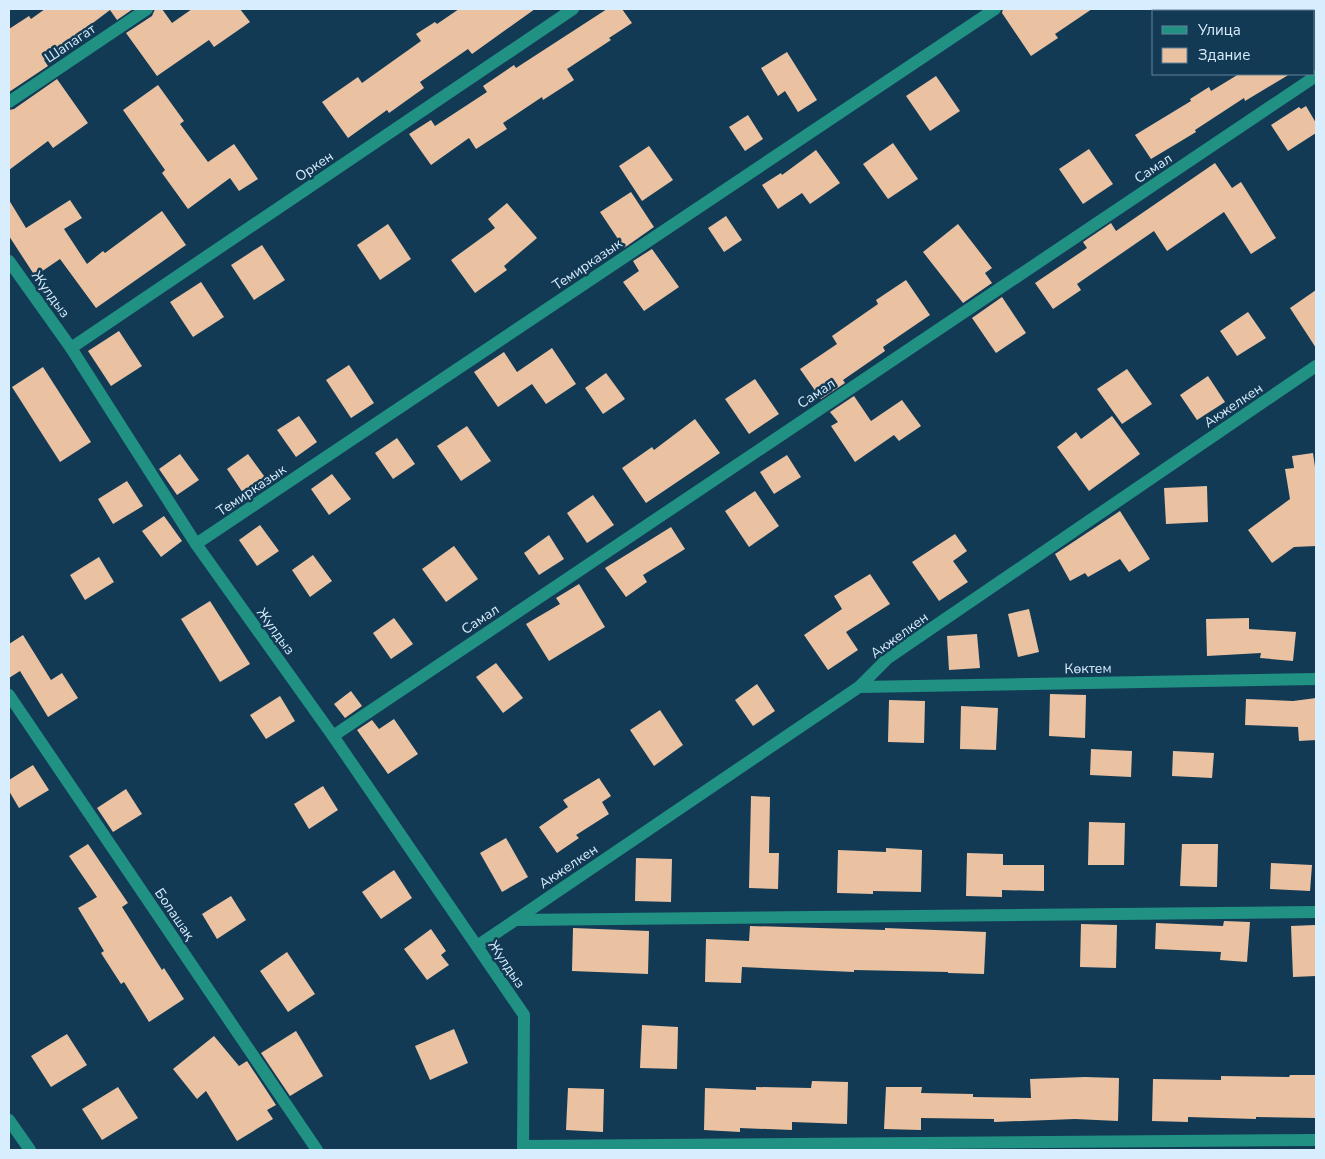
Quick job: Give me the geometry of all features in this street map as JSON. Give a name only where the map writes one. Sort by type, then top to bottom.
[{"type":"street","name":"Шапагат","points":[[9,102],[147,9]]},
{"type":"street","name":"Оркен","points":[[71,348],[573,9]]},
{"type":"street","name":"Темирказык","points":[[196,544],[995,9]]},
{"type":"street","name":"Самал","points":[[333,736],[1316,76]]},
{"type":"street","name":"Жулдыз","points":[[9,261],[71,348],[196,544],[333,736],[524,1015],[523,1148]]},
{"type":"street","name":"Акжелкен","points":[[477,946],[859,686],[888,658],[1316,366]]},
{"type":"street","name":"Көктем","points":[[859,686],[1316,679]]},
{"type":"street","name":"Болашақ","points":[[9,696],[316,1150]]},
{"type":"street","points":[[516,920],[1316,912]]},
{"type":"street","points":[[9,1120],[30,1150]]},
{"type":"street","points":[[523,1148],[1316,1140]]},
{"type":"building","points":[[45,9],[133,9],[117,20],[110,10],[44,60],[48,66],[9,92],[9,29],[29,16],[31,19]]},
{"type":"building","points":[[155,9],[162,9],[172,23],[192,9],[240,9],[250,22],[214,47],[209,40],[157,76],[126,33],[152,16]]},
{"type":"building","points":[[459,9],[535,9],[472,54],[468,49],[420,82],[424,88],[389,113],[387,110],[348,138],[322,102],[358,77],[362,83],[421,41],[416,34],[435,22],[437,24]]},
{"type":"building","points":[[607,9],[622,9],[632,23],[609,38],[611,40],[567,69],[574,80],[543,100],[542,97],[503,123],[507,129],[476,149],[469,138],[431,165],[409,134],[431,120],[435,126],[487,92],[483,86],[514,65],[516,68]]},
{"type":"building","points":[[1003,9],[1092,9],[1055,34],[1058,38],[1031,56],[1002,13]]},
{"type":"building","points":[[787,52],[817,100],[798,112],[785,91],[778,96],[761,68]]},
{"type":"building","points":[[1237,75],[1288,75],[1245,101],[1244,98],[1195,130],[1196,132],[1151,159],[1135,135],[1191,101],[1190,99],[1209,87],[1211,91]]},
{"type":"building","points":[[936,76],[960,111],[930,131],[906,96]]},
{"type":"building","points":[[57,79],[88,123],[53,148],[48,141],[9,170],[9,110],[14,109]]},
{"type":"building","points":[[158,85],[184,121],[180,124],[208,162],[234,144],[258,179],[239,191],[230,178],[188,209],[162,173],[165,170],[123,110]]},
{"type":"building","points":[[1306,106],[1316,123],[1316,133],[1288,151],[1271,125],[1299,107],[1301,109]]},
{"type":"building","points":[[748,115],[763,139],[745,151],[729,127]]},
{"type":"building","points":[[893,143],[918,179],[888,199],[863,164]]},
{"type":"building","points":[[649,146],[673,180],[642,201],[619,166]]},
{"type":"building","points":[[1089,149],[1113,184],[1083,204],[1059,169]]},
{"type":"building","points":[[816,150],[840,183],[810,204],[802,193],[778,209],[762,185],[781,173],[782,175]]},
{"type":"building","points":[[1215,163],[1232,188],[1241,182],[1276,238],[1251,254],[1224,212],[1167,251],[1154,231],[1077,284],[1081,290],[1053,309],[1035,283],[1087,248],[1083,242],[1111,223],[1116,231]]},
{"type":"building","points":[[631,192],[654,227],[624,248],[600,212]]},
{"type":"building","points":[[9,200],[26,228],[70,200],[82,218],[64,229],[87,264],[162,211],[186,245],[96,308],[60,259],[35,276],[9,236]]},
{"type":"building","points":[[507,203],[537,238],[504,266],[507,270],[475,293],[451,260],[495,228],[488,219]]},
{"type":"building","points":[[726,216],[742,240],[724,252],[708,228]]},
{"type":"building","points":[[388,224],[411,259],[380,280],[357,245]]},
{"type":"building","points":[[958,224],[992,268],[985,273],[992,283],[963,303],[923,252]]},
{"type":"building","points":[[262,245],[285,280],[254,300],[231,265]]},
{"type":"building","points":[[652,249],[679,287],[644,311],[623,282],[639,271],[633,261]]},
{"type":"building","points":[[906,280],[930,315],[883,347],[885,351],[843,380],[845,383],[821,399],[800,369],[837,344],[832,336],[878,304],[876,300]]},
{"type":"building","points":[[201,282],[224,317],[193,337],[170,302]]},
{"type":"building","points":[[1316,290],[1316,348],[1290,308]]},
{"type":"building","points":[[1002,297],[1026,333],[996,353],[972,318]]},
{"type":"building","points":[[1248,312],[1266,338],[1237,356],[1220,331]]},
{"type":"building","points":[[119,331],[142,366],[111,386],[88,351]]},
{"type":"building","points":[[552,348],[576,384],[546,404],[532,384],[498,407],[474,372],[504,352],[517,372]]},
{"type":"building","points":[[349,365],[374,403],[351,418],[326,380]]},
{"type":"building","points":[[43,367],[91,442],[60,462],[12,387]]},
{"type":"building","points":[[1127,369],[1152,404],[1122,424],[1097,389]]},
{"type":"building","points":[[606,373],[625,399],[603,414],[585,388]]},
{"type":"building","points":[[1208,376],[1225,402],[1197,420],[1180,395]]},
{"type":"building","points":[[755,379],[779,414],[749,434],[725,399]]},
{"type":"building","points":[[854,396],[871,421],[902,400],[921,426],[899,441],[894,435],[855,462],[831,426],[838,422],[830,412]]},
{"type":"building","points":[[299,416],[317,442],[296,457],[277,430]]},
{"type":"building","points":[[1112,416],[1140,454],[1089,491],[1057,447],[1076,432],[1081,439]]},
{"type":"building","points":[[695,419],[720,453],[646,503],[622,468],[652,447],[654,450]]},
{"type":"building","points":[[467,426],[491,461],[461,481],[437,446]]},
{"type":"building","points":[[397,438],[415,464],[393,479],[375,453]]},
{"type":"building","points":[[1313,453],[1316,474],[1316,546],[1294,547],[1272,563],[1248,530],[1290,499],[1285,469],[1294,468],[1292,456]]},
{"type":"building","points":[[180,454],[199,480],[177,495],[159,469]]},
{"type":"building","points":[[248,454],[267,480],[245,496],[227,469]]},
{"type":"building","points":[[787,455],[801,477],[774,494],[760,472]]},
{"type":"building","points":[[332,474],[351,499],[329,515],[311,489]]},
{"type":"building","points":[[127,481],[143,506],[113,524],[98,499]]},
{"type":"building","points":[[1207,486],[1208,522],[1166,524],[1164,488]]},
{"type":"building","points":[[755,491],[779,526],[749,547],[725,511]]},
{"type":"building","points":[[593,495],[614,525],[587,543],[567,513]]},
{"type":"building","points":[[1120,511],[1150,559],[1129,572],[1120,559],[1088,577],[1085,573],[1070,581],[1055,554]]},
{"type":"building","points":[[164,516],[182,541],[161,557],[142,531]]},
{"type":"building","points":[[260,525],[279,551],[257,566],[239,540]]},
{"type":"building","points":[[671,527],[685,549],[643,575],[647,582],[626,597],[605,568]]},
{"type":"building","points":[[955,534],[967,551],[953,561],[968,582],[939,601],[912,562]]},
{"type":"building","points":[[549,535],[564,559],[539,575],[524,553]]},
{"type":"building","points":[[454,546],[478,579],[446,602],[422,569]]},
{"type":"building","points":[[313,555],[332,581],[310,597],[292,570]]},
{"type":"building","points":[[99,557],[114,582],[85,600],[70,575]]},
{"type":"building","points":[[870,574],[890,604],[846,632],[858,650],[828,670],[804,635],[842,609],[834,596]]},
{"type":"building","points":[[579,584],[605,627],[549,661],[526,624],[560,604],[556,598]]},
{"type":"building","points":[[210,601],[250,664],[220,682],[181,619]]},
{"type":"building","points":[[1029,609],[1039,652],[1018,657],[1008,614]]},
{"type":"building","points":[[394,618],[413,644],[391,659],[373,633]]},
{"type":"building","points":[[1249,618],[1249,629],[1296,632],[1293,661],[1260,658],[1261,653],[1207,656],[1206,619]]},
{"type":"building","points":[[977,634],[980,668],[949,670],[947,636]]},
{"type":"building","points":[[23,635],[51,680],[62,673],[78,698],[48,717],[20,671],[9,678],[9,644]]},
{"type":"building","points":[[496,663],[523,698],[503,713],[476,677]]},
{"type":"building","points":[[757,684],[775,711],[753,726],[735,700]]},
{"type":"building","points":[[351,691],[362,706],[345,718],[334,704]]},
{"type":"building","points":[[1050,694],[1086,695],[1085,738],[1049,736]]},
{"type":"building","points":[[280,696],[295,721],[266,739],[250,715]]},
{"type":"building","points":[[1316,698],[1316,740],[1299,741],[1298,727],[1245,725],[1246,699],[1293,701]]},
{"type":"building","points":[[889,700],[925,701],[924,743],[888,742]]},
{"type":"building","points":[[961,706],[998,708],[996,750],[960,749]]},
{"type":"building","points":[[660,710],[683,745],[654,766],[630,730]]},
{"type":"building","points":[[394,719],[418,754],[388,774],[357,730],[372,720],[379,729]]},
{"type":"building","points":[[1091,749],[1132,751],[1131,777],[1090,775]]},
{"type":"building","points":[[1173,751],[1214,753],[1212,778],[1172,776]]},
{"type":"building","points":[[33,765],[49,790],[19,808],[9,791],[9,780]]},
{"type":"building","points":[[599,778],[611,796],[602,802],[609,814],[576,835],[579,838],[557,853],[539,827],[568,807],[563,800]]},
{"type":"building","points":[[323,786],[338,810],[309,829],[294,804]]},
{"type":"building","points":[[126,789],[142,814],[113,832],[97,808]]},
{"type":"building","points":[[751,796],[770,797],[769,853],[779,853],[778,889],[749,888]]},
{"type":"building","points":[[1089,822],[1125,823],[1124,865],[1088,865]]},
{"type":"building","points":[[506,838],[528,877],[502,892],[480,853]]},
{"type":"building","points":[[88,844],[128,903],[122,907],[162,970],[164,968],[184,999],[149,1022],[124,982],[121,984],[101,953],[104,951],[78,908],[97,897],[69,856]]},
{"type":"building","points":[[1182,844],[1218,844],[1217,887],[1180,886]]},
{"type":"building","points":[[886,848],[922,850],[921,892],[873,891],[873,894],[837,893],[838,850],[886,852]]},
{"type":"building","points":[[967,853],[1003,854],[1003,865],[1044,865],[1044,891],[1002,890],[1002,897],[966,896]]},
{"type":"building","points":[[636,858],[672,859],[671,902],[635,901]]},
{"type":"building","points":[[1271,863],[1312,865],[1310,891],[1270,889]]},
{"type":"building","points":[[394,870],[412,898],[381,919],[362,892]]},
{"type":"building","points":[[231,896],[246,920],[217,939],[202,914]]},
{"type":"building","points":[[1224,921],[1250,922],[1247,962],[1220,960],[1221,952],[1155,949],[1156,923],[1223,926]]},
{"type":"building","points":[[1081,924],[1117,925],[1116,968],[1080,967]]},
{"type":"building","points":[[1315,925],[1316,976],[1293,977],[1291,926]]},
{"type":"building","points":[[750,926],[986,932],[984,974],[854,970],[854,972],[742,967],[741,983],[705,982],[706,939],[749,941]]},
{"type":"building","points":[[573,928],[649,931],[648,974],[572,971]]},
{"type":"building","points":[[431,929],[446,951],[441,955],[449,965],[427,980],[404,949]]},
{"type":"building","points":[[287,952],[315,994],[288,1012],[260,971]]},
{"type":"building","points":[[642,1025],[678,1027],[677,1069],[640,1068]]},
{"type":"building","points":[[454,1029],[468,1063],[430,1080],[415,1046]]},
{"type":"building","points":[[296,1031],[323,1076],[290,1096],[261,1053]]},
{"type":"building","points":[[67,1034],[87,1065],[51,1087],[31,1056]]},
{"type":"building","points":[[214,1036],[239,1066],[247,1061],[276,1105],[267,1110],[273,1119],[237,1141],[206,1091],[197,1099],[173,1069]]},
{"type":"building","points":[[1290,1075],[1316,1075],[1316,1118],[1188,1117],[1188,1122],[1152,1121],[1153,1079],[1221,1080],[1221,1076],[1289,1077]]},
{"type":"building","points":[[1119,1078],[1118,1121],[1075,1119],[994,1122],[994,1119],[921,1118],[921,1130],[884,1129],[886,1087],[922,1087],[921,1093],[973,1094],[973,1097],[1031,1098],[1030,1079]]},
{"type":"building","points":[[812,1081],[848,1082],[847,1124],[792,1122],[792,1130],[740,1128],[740,1132],[704,1130],[705,1088],[756,1090],[756,1087],[811,1088]]},
{"type":"building","points":[[118,1087],[138,1118],[102,1140],[82,1109]]},
{"type":"building","points":[[568,1088],[604,1089],[603,1132],[566,1130]]}]
